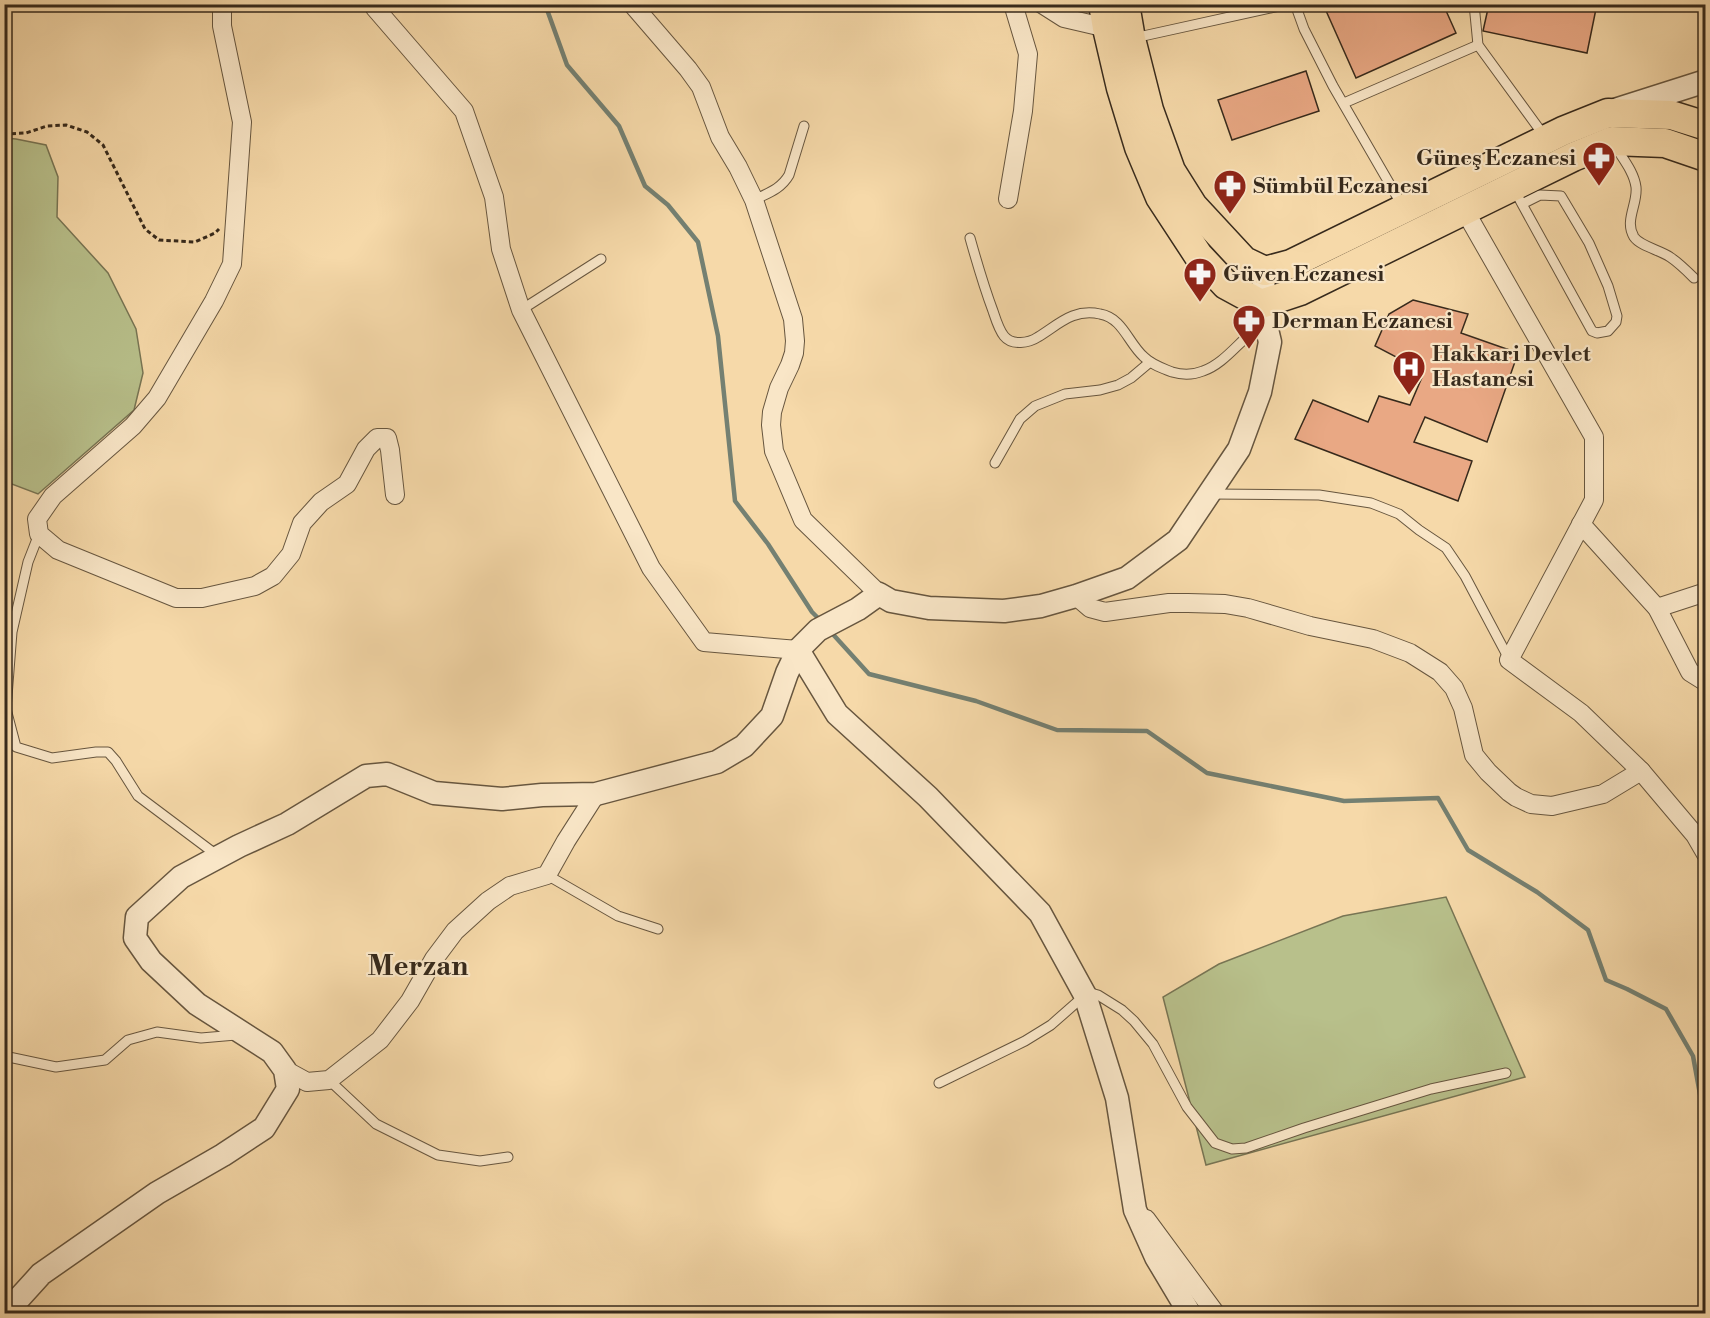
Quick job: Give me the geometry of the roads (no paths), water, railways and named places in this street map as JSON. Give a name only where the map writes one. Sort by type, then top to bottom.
[{"type":"main road","points":[[1125,4],[1114,24],[1121,88],[1138,147],[1160,197],[1198,255],[1226,285],[1264,315],[1300,291],[1465,211],[1517,195],[1573,157],[1612,141],[1665,144],[1706,157]]},
{"type":"main road","points":[[1114,24],[1171,171],[1193,206],[1244,261],[1265,271],[1291,264],[1546,139],[1608,113],[1671,115],[1706,126]]},
{"type":"street","points":[[222,4],[222,26],[242,122],[231,264],[214,301],[157,398],[133,426],[53,496],[37,519],[39,534],[58,550],[176,598],[202,598],[255,586],[273,576],[291,554],[302,523],[321,502],[347,484],[366,449],[377,438],[387,438],[395,495]]},
{"type":"street","points":[[373,4],[464,111],[494,197],[501,249],[521,310],[651,568],[704,642],[798,650]]},
{"type":"street","points":[[632,4],[701,87],[720,137],[754,200],[795,330],[794,353],[775,400],[771,425],[774,451],[803,520],[879,594],[891,601],[929,608],[1004,610],[1041,606],[1127,578],[1178,540],[1239,449],[1260,392],[1270,342],[1264,315],[1265,271]]},
{"type":"street","points":[[1008,199],[1023,111],[1028,54],[1013,4]]},
{"type":"street","points":[[1042,4],[1064,18],[1114,24]]},
{"type":"street","points":[[1608,113],[1706,81]]},
{"type":"street","points":[[1465,211],[1594,437],[1594,500],[1509,660],[1581,713],[1641,771],[1700,837],[1706,854]]},
{"type":"street","points":[[1581,524],[1657,608],[1689,672],[1706,682]]},
{"type":"street","points":[[1657,608],[1706,592]]},
{"type":"street","points":[[596,794],[547,875],[510,886],[488,901],[455,931],[434,958],[410,1001],[380,1040],[329,1080],[308,1082],[285,1070],[272,1052],[197,1004],[151,961],[135,938],[136,917],[181,877],[287,824],[366,776],[387,774],[434,793],[502,799],[542,795],[596,794],[717,762],[744,746],[772,716],[787,673],[798,650],[818,630],[858,609],[879,594]]},
{"type":"street","points":[[1076,596],[1090,608],[1105,612],[1188,603],[1225,604],[1248,608],[1310,626],[1374,639],[1410,653],[1440,672],[1454,688],[1463,708],[1474,755],[1509,792],[1531,804],[1552,806],[1603,794],[1641,771]]},
{"type":"street","points":[[798,650],[837,714],[928,797],[1040,913],[1084,995],[1117,1098],[1135,1210],[1156,1257],[1190,1314]]},
{"type":"street","points":[[9,1314],[12,1306],[41,1274],[157,1193],[264,1128],[288,1089],[285,1070]]},
{"type":"street","points":[[1134,1203],[1216,1314]]},
{"type":"lane","points":[[1114,24],[1289,4]]},
{"type":"lane","points":[[1294,4],[1304,29],[1344,104],[1404,209]]},
{"type":"lane","points":[[1474,4],[1478,45],[1546,139]]},
{"type":"lane","points":[[1344,104],[1478,45]]},
{"type":"lane","points":[[754,200],[781,187],[789,175],[804,126]]},
{"type":"lane","points":[[1612,141],[1630,169],[1636,186],[1635,203],[1630,220],[1634,238],[1639,243],[1660,251],[1694,278]]},
{"type":"lane","points":[[1517,195],[1561,196],[1590,243],[1608,286],[1617,316],[1616,322],[1608,331],[1592,332],[1517,195]]},
{"type":"lane","points":[[970,238],[999,327],[1008,339],[1017,342],[1037,338],[1066,318],[1098,313],[1115,321],[1137,350],[1150,362],[1179,374],[1191,374],[1206,370],[1229,354],[1251,333],[1264,315]]},
{"type":"lane","points":[[521,310],[601,259]]},
{"type":"lane","points":[[995,463],[1020,419],[1035,406],[1065,393],[1100,390],[1118,385],[1131,378],[1150,362]]},
{"type":"lane","points":[[1209,494],[1319,495],[1371,502],[1399,514],[1446,548],[1465,576],[1509,660]]},
{"type":"lane","points":[[16,747],[6,709],[12,632],[28,562],[39,534]]},
{"type":"lane","points":[[4,751],[16,747],[52,758],[108,752],[138,796],[219,856]]},
{"type":"lane","points":[[547,875],[618,915],[658,929]]},
{"type":"lane","points":[[939,1083],[1051,1025],[1084,995],[1091,993],[1122,1010],[1134,1021],[1153,1044],[1186,1107],[1215,1143],[1232,1149],[1246,1148],[1431,1089],[1506,1073]]},
{"type":"lane","points":[[4,1056],[56,1067],[105,1060],[128,1040],[157,1032],[201,1038],[244,1035]]},
{"type":"lane","points":[[329,1080],[376,1124],[438,1155],[480,1161],[508,1156]]},
{"type":"waterway","points":[[545,4],[567,65],[619,126],[645,186],[668,205],[698,242],[718,336],[735,501],[768,544],[812,612],[820,620]]},
{"type":"waterway","points":[[830,631],[869,674],[976,701],[1057,730],[1147,731],[1207,773],[1344,801],[1438,798],[1468,850],[1537,892],[1588,930],[1606,980],[1666,1009],[1693,1056],[1706,1127]]},
{"type":"place","name":"Güneş Eczanesi","points":[[1599,187]]},
{"type":"place","name":"Sümbül Eczanesi","points":[[1230,215]]},
{"type":"place","name":"Güven Eczanesi","points":[[1200,303]]},
{"type":"place","name":"Derman Eczanesi","points":[[1249,350]]},
{"type":"place","name":"Hakkari Devlet Hastanesi","points":[[1409,396]]},
{"type":"district","name":"Merzan","points":[[418,966]]}]
